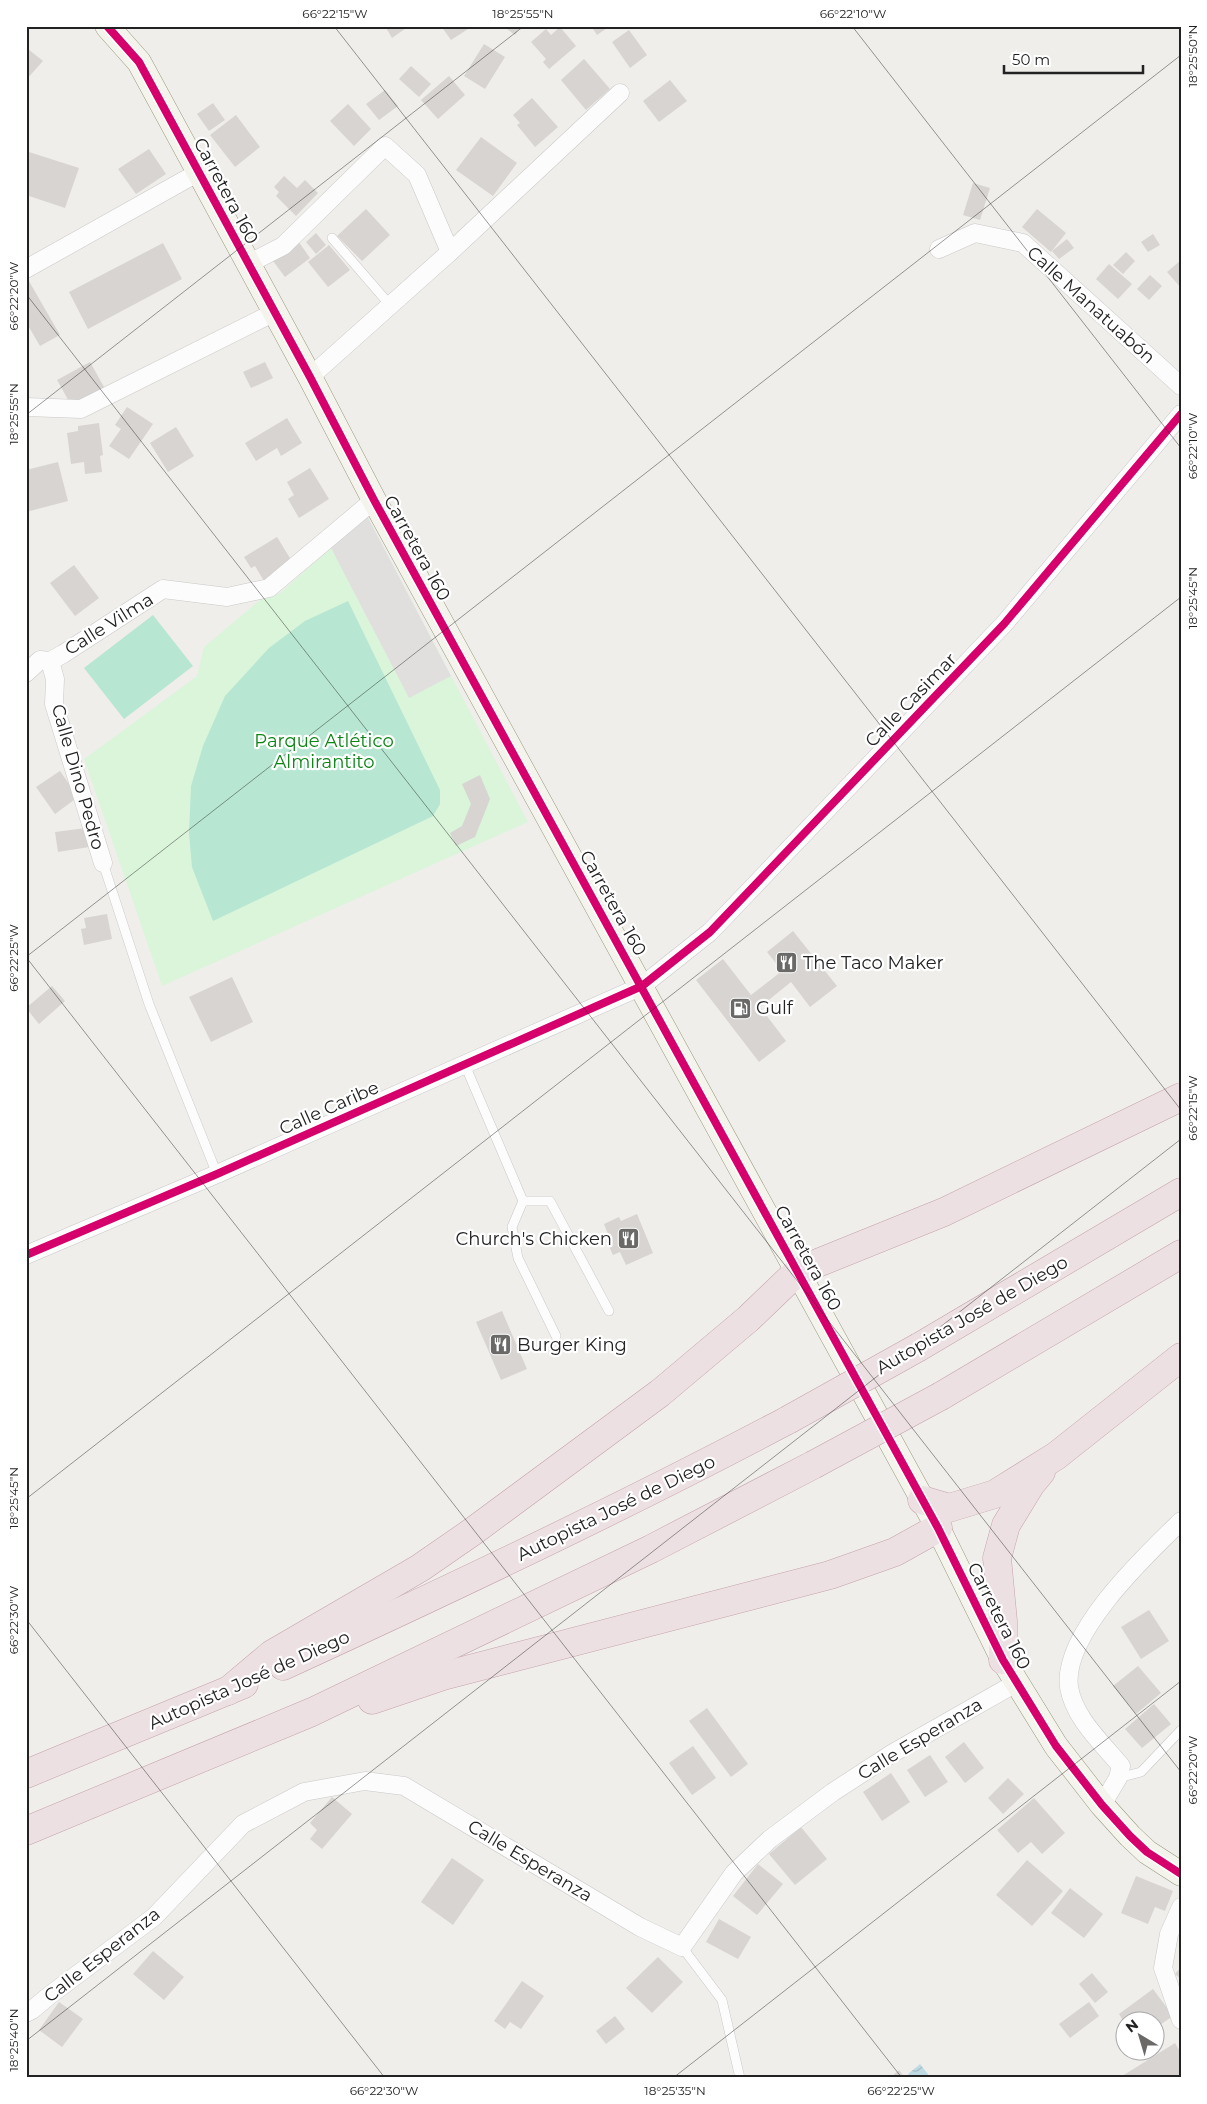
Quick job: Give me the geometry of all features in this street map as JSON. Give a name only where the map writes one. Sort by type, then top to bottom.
[{"type":"highway","points":[[228,1691],[272,1654],[420,1568],[496,1515],[660,1393],[748,1319],[798,1271],[944,1212],[1181,1097]]},
{"type":"highway","name":"Autopista José de Diego","points":[[26,1774],[228,1691],[469,1580],[681,1477],[919,1347],[1181,1192]]},
{"type":"highway","points":[[26,1831],[312,1712],[651,1550],[941,1396],[1181,1254]]},
{"type":"highway","points":[[922,1500],[949,1508],[995,1494],[1056,1456],[1181,1357]]},
{"type":"highway","points":[[1009,1672],[997,1558],[1001,1538],[1020,1500],[1031,1484],[1056,1456]]},
{"type":"highway","points":[[312,1712],[340,1712],[443,1676],[830,1575],[895,1552],[938,1528]]},
{"type":"street","name":"Carretera 160","points":[[107,26],[139,62],[310,377],[374,500],[938,1528],[1009,1672],[1056,1746],[1102,1805],[1147,1852],[1181,1874]]},
{"type":"street","points":[[310,377],[450,252],[620,93]]},
{"type":"street","points":[[248,264],[283,246],[386,146],[417,175],[450,252]]},
{"type":"street","points":[[26,268],[199,172]]},
{"type":"street","name":"Calle Manatuabón","points":[[939,249],[975,233],[1023,243],[1181,386]]},
{"type":"street","points":[[26,406],[81,409],[274,313]]},
{"type":"street","name":"Calle Casimar","points":[[642,986],[710,932],[1004,624],[1181,414]]},
{"type":"street","name":"Calle Vilma","points":[[28,669],[40,660],[50,661],[163,590],[227,597],[269,588],[374,500]]},
{"type":"street","name":"Calle Dino Pedro","points":[[50,661],[55,679],[54,704],[103,863]]},
{"type":"street","name":"Calle Caribe","points":[[26,1255],[217,1174],[642,986]]},
{"type":"street","points":[[1102,1805],[1118,1778],[1121,1766],[1077,1710],[1069,1688],[1069,1668],[1080,1642],[1118,1584],[1181,1521]]},
{"type":"street","name":"Calle Esperanza","points":[[26,2012],[32,2010],[154,1917],[243,1824],[304,1792],[365,1781],[404,1786],[640,1927],[682,1947],[734,1873],[770,1839],[833,1792],[946,1722],[1009,1672]]},
{"type":"street","points":[[1181,1908],[1169,1934],[1163,1968],[1181,2020]]},
{"type":"lane","points":[[332,238],[390,305]]},
{"type":"lane","points":[[103,863],[149,1004],[217,1174]]},
{"type":"lane","points":[[466,1065],[523,1201],[512,1227],[518,1258],[556,1336]]},
{"type":"lane","points":[[523,1201],[550,1201],[608,1311]]},
{"type":"lane","points":[[1118,1778],[1141,1772],[1181,1730]]},
{"type":"lane","points":[[682,1947],[722,2000],[740,2078]]},
{"type":"green space","name":"Parque Atlético Almirantito","points":[[366,514],[528,822],[162,986],[84,759],[197,676],[204,647],[260,600],[280,593],[331,548],[356,521]]},
{"type":"green space","points":[[348,601],[440,790],[440,804],[433,816],[213,921],[192,867],[189,833],[191,786],[203,746],[225,696],[269,648],[305,621]]},
{"type":"green space","points":[[153,615],[193,666],[124,719],[84,668]]},
{"type":"shaded area","points":[[366,514],[451,676],[409,698],[331,548],[356,521]]},
{"type":"water","points":[[920,2064],[931,2078],[911,2078],[908,2074]]},
{"type":"building","points":[[385,26],[409,26],[392,38]]},
{"type":"building","points":[[441,26],[466,26],[468,29],[451,40]]},
{"type":"building","points":[[503,26],[521,26],[515,35]]},
{"type":"building","points":[[591,26],[610,26],[597,35]]},
{"type":"building","points":[[560,27],[576,46],[549,69],[543,62],[546,59],[531,42],[546,29],[551,35]]},
{"type":"building","points":[[629,30],[647,55],[630,68],[612,42]]},
{"type":"building","points":[[484,44],[505,57],[485,89],[464,76]]},
{"type":"building","points":[[28,49],[43,61],[26,80],[26,51]]},
{"type":"building","points":[[584,59],[610,89],[586,110],[561,80]]},
{"type":"building","points":[[411,66],[431,84],[419,97],[399,79]]},
{"type":"building","points":[[449,76],[465,95],[438,119],[421,100]]},
{"type":"building","points":[[670,80],[687,101],[659,122],[643,101]]},
{"type":"building","points":[[385,90],[398,106],[379,120],[366,104]]},
{"type":"building","points":[[532,98],[558,127],[535,147],[517,125],[520,123],[513,115]]},
{"type":"building","points":[[213,103],[225,120],[209,131],[197,114]]},
{"type":"building","points":[[348,104],[371,129],[354,146],[330,121]]},
{"type":"building","points":[[236,115],[260,147],[235,167],[210,135]]},
{"type":"building","points":[[481,137],[517,163],[493,196],[456,170]]},
{"type":"building","points":[[149,149],[166,174],[136,194],[118,169]]},
{"type":"building","points":[[26,151],[79,168],[65,208],[26,195]]},
{"type":"building","points":[[284,176],[297,188],[305,180],[318,193],[296,216],[276,196],[279,192],[274,187]]},
{"type":"building","points":[[973,183],[990,188],[980,220],[963,215]]},
{"type":"building","points":[[366,209],[390,235],[362,261],[337,236]]},
{"type":"building","points":[[1037,209],[1066,233],[1051,252],[1022,227]]},
{"type":"building","points":[[316,233],[326,245],[316,254],[306,242]]},
{"type":"building","points":[[1153,234],[1160,245],[1148,252],[1141,242]]},
{"type":"building","points":[[296,238],[310,258],[285,277],[270,257]]},
{"type":"building","points":[[1067,239],[1074,248],[1059,259],[1052,251]]},
{"type":"building","points":[[163,243],[182,279],[88,329],[69,292]]},
{"type":"building","points":[[329,245],[350,270],[328,287],[308,262]]},
{"type":"building","points":[[1126,252],[1135,261],[1123,274],[1113,265]]},
{"type":"building","points":[[1181,260],[1181,288],[1167,272]]},
{"type":"building","points":[[1109,264],[1132,284],[1118,299],[1096,279]]},
{"type":"building","points":[[1150,275],[1162,286],[1149,300],[1137,289]]},
{"type":"building","points":[[26,276],[60,335],[40,346],[26,322]]},
{"type":"building","points":[[90,362],[104,387],[71,405],[57,380]]},
{"type":"building","points":[[265,362],[273,378],[251,388],[243,372]]},
{"type":"building","points":[[127,407],[153,424],[129,459],[109,446],[121,429],[115,425]]},
{"type":"building","points":[[287,418],[302,443],[281,456],[277,448],[256,461],[245,443]]},
{"type":"building","points":[[99,423],[103,455],[100,456],[102,472],[85,474],[84,462],[71,464],[67,433],[78,431],[78,426]]},
{"type":"building","points":[[176,427],[194,456],[168,472],[150,443]]},
{"type":"building","points":[[58,462],[68,501],[26,512],[26,470]]},
{"type":"building","points":[[310,468],[329,499],[299,518],[288,499],[294,495],[287,482]]},
{"type":"building","points":[[277,537],[293,563],[264,581],[255,566],[251,568],[244,557]]},
{"type":"building","points":[[74,565],[99,598],[75,616],[50,583]]},
{"type":"building","points":[[60,771],[78,797],[55,814],[36,787]]},
{"type":"building","points":[[480,775],[490,799],[475,837],[456,846],[450,833],[462,826],[471,804],[462,784]]},
{"type":"building","points":[[86,828],[89,847],[58,852],[55,832]]},
{"type":"building","points":[[107,914],[112,939],[84,945],[81,929],[86,928],[84,918]]},
{"type":"building","points":[[793,931],[837,986],[810,1007],[791,982],[760,1007],[786,1041],[759,1062],[696,980],[723,959],[751,995],[782,971],[767,952]]},
{"type":"building","points":[[232,977],[253,1022],[211,1042],[189,997]]},
{"type":"building","points":[[52,986],[65,1001],[39,1024],[26,1008]]},
{"type":"building","name":"Church's Chicken","points":[[637,1214],[653,1253],[626,1265],[620,1252],[613,1255],[606,1240],[610,1239],[604,1224],[619,1217],[621,1221]]},
{"type":"building","name":"Burger King","points":[[502,1311],[527,1369],[501,1380],[476,1322]]},
{"type":"building","points":[[1149,1610],[1169,1641],[1141,1659],[1121,1627]]},
{"type":"building","points":[[1138,1666],[1161,1693],[1136,1714],[1113,1686]]},
{"type":"building","points":[[1154,1704],[1171,1724],[1142,1748],[1125,1729]]},
{"type":"building","points":[[707,1708],[748,1764],[731,1777],[689,1721]]},
{"type":"building","points":[[964,1742],[984,1768],[965,1783],[945,1757]]},
{"type":"building","points":[[693,1746],[716,1778],[692,1795],[669,1763]]},
{"type":"building","points":[[930,1755],[948,1782],[925,1797],[907,1770]]},
{"type":"building","points":[[891,1773],[910,1802],[882,1821],[863,1792]]},
{"type":"building","points":[[1008,1778],[1024,1794],[1003,1814],[988,1798]]},
{"type":"building","points":[[332,1797],[352,1814],[322,1849],[310,1839],[317,1830],[310,1823]]},
{"type":"building","points":[[1034,1798],[1065,1833],[1042,1854],[1031,1842],[1018,1853],[997,1830]]},
{"type":"building","points":[[801,1827],[827,1859],[795,1885],[769,1854]]},
{"type":"building","points":[[452,1858],[484,1880],[453,1925],[421,1902]]},
{"type":"building","points":[[1027,1860],[1063,1891],[1032,1926],[996,1895]]},
{"type":"building","points":[[758,1864],[783,1884],[757,1915],[733,1896]]},
{"type":"building","points":[[1136,1876],[1173,1891],[1165,1911],[1155,1907],[1148,1924],[1121,1913]]},
{"type":"building","points":[[1070,1888],[1103,1914],[1084,1938],[1051,1913]]},
{"type":"building","points":[[719,1919],[751,1937],[738,1959],[706,1942]]},
{"type":"building","points":[[153,1951],[184,1977],[164,2000],[133,1974]]},
{"type":"building","points":[[658,1957],[683,1982],[652,2013],[626,1988]]},
{"type":"building","points":[[1181,1967],[1181,1979],[1175,1974]]},
{"type":"building","points":[[1092,1973],[1108,1992],[1095,2003],[1079,1984]]},
{"type":"building","points":[[522,1981],[544,1996],[521,2029],[510,2022],[505,2029],[494,2021]]},
{"type":"building","points":[[1153,1989],[1173,2016],[1164,2022],[1164,2012],[1122,2012]]},
{"type":"building","points":[[59,2002],[83,2019],[62,2047],[39,2030]]},
{"type":"building","points":[[1089,2002],[1099,2016],[1070,2038],[1059,2024]]},
{"type":"building","points":[[615,2016],[625,2029],[606,2044],[596,2031]]},
{"type":"building","points":[[1175,2043],[1181,2053],[1181,2078],[1119,2078],[1145,2062],[1164,2062],[1164,2050]]},
{"type":"building","points":[[899,2070],[905,2078],[890,2078]]},
{"type":"cycle path","points":[[107,26],[139,62],[310,377],[374,500],[938,1528],[1003,1660],[1056,1746],[1102,1805],[1147,1852],[1181,1874]]},
{"type":"cycle path","points":[[26,1255],[217,1174],[642,986],[710,932],[1004,624],[1181,414]]},
{"type":"place","name":"The Taco Maker","points":[[787,963]]},
{"type":"place","name":"Gulf","points":[[740,1008]]},
{"type":"place","name":"Church's Chicken","points":[[628,1239]]},
{"type":"place","name":"Burger King","points":[[501,1345]]}]
